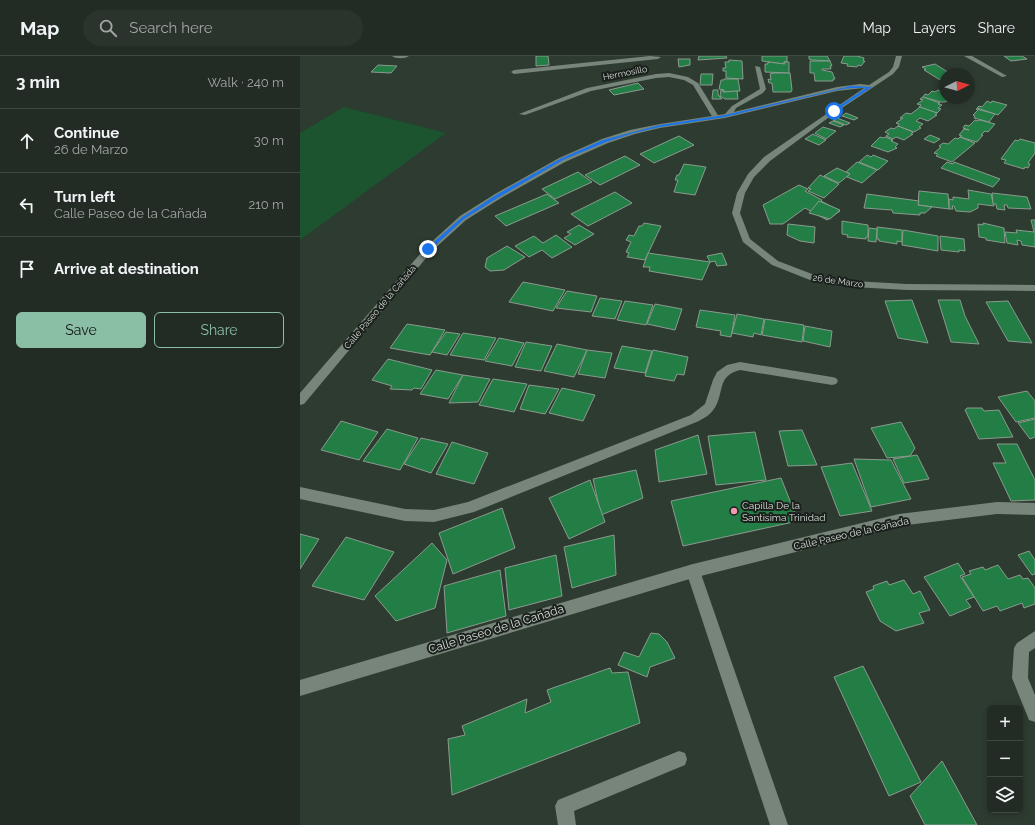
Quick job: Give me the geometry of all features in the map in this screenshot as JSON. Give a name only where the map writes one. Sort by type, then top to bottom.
[{"type":"street","points":[[395,56],[406,56]]},
{"type":"street","name":"26 de Marzo","points":[[899,56],[896,67],[891,73],[767,159],[751,176],[741,193],[736,213],[746,240],[775,263],[810,277],[824,280],[853,284],[907,287],[1035,288]]},
{"type":"street","points":[[967,56],[1004,76]]},
{"type":"street","points":[[514,72],[658,57]]},
{"type":"street","points":[[725,116],[734,107],[764,89],[757,67]]},
{"type":"street","name":"Hermosillo","points":[[523,114],[590,89],[669,75],[686,78],[696,84],[715,118]]},
{"type":"street","name":"Calle Paseo de la Cañada","points":[[300,401],[428,249],[462,218],[562,160],[605,141],[660,126],[725,116],[837,89],[870,87]]},
{"type":"street","points":[[300,494],[405,515],[434,516],[469,508],[695,418],[710,407],[721,373],[728,368],[740,366],[832,381]]},
{"type":"street","name":"Calle Paseo de la Cañada","points":[[300,688],[693,571],[899,520],[997,508],[1035,509]]},
{"type":"street","points":[[693,571],[779,825]]},
{"type":"street","points":[[1035,639],[1022,648],[1020,678],[1035,714]]},
{"type":"street","points":[[567,825],[564,806],[679,759]]},
{"type":"green space","points":[[344,107],[446,133],[300,240],[300,133]]},
{"type":"building","points":[[536,56],[548,56],[549,65],[536,66]]},
{"type":"building","points":[[699,56],[726,56],[727,58],[698,60]]},
{"type":"building","points":[[762,56],[787,56],[787,62],[784,62],[784,64],[762,61]]},
{"type":"building","points":[[809,56],[827,56],[830,61],[812,60],[809,59]]},
{"type":"building","points":[[844,56],[857,56],[864,58],[863,61],[865,61],[861,66],[847,66],[848,64],[841,63]]},
{"type":"building","points":[[1004,56],[1022,56],[1027,59],[1011,61]]},
{"type":"building","points":[[678,59],[690,59],[690,65],[679,67]]},
{"type":"building","points":[[729,60],[742,61],[743,79],[726,78],[726,71],[723,71],[723,68],[726,68],[725,62],[729,62]]},
{"type":"building","points":[[810,61],[830,61],[832,66],[830,66],[831,69],[822,70],[832,72],[835,79],[833,79],[833,81],[815,81],[814,73],[810,73]]},
{"type":"building","points":[[768,62],[785,64],[784,62],[789,62],[789,73],[765,72],[765,64],[768,64]]},
{"type":"building","points":[[935,64],[941,68],[939,68],[939,79],[924,70],[926,69],[922,67]]},
{"type":"building","points":[[378,65],[397,66],[391,73],[371,72]]},
{"type":"building","points":[[790,73],[791,92],[773,92],[772,83],[769,83],[768,79],[771,80],[770,74]]},
{"type":"building","points":[[701,74],[713,74],[712,85],[700,85]]},
{"type":"building","points":[[738,79],[740,91],[724,92],[724,90],[719,89],[721,80]]},
{"type":"building","points":[[638,83],[644,89],[614,95],[609,90]]},
{"type":"building","points":[[713,90],[718,90],[718,95],[722,99],[712,99]]},
{"type":"building","points":[[721,90],[723,90],[723,92],[737,91],[738,99],[725,99],[720,96]]},
{"type":"building","points":[[939,90],[939,101],[923,97],[925,94],[928,95],[932,91],[935,92]]},
{"type":"building","points":[[923,97],[939,103],[938,104],[942,105],[938,108],[941,109],[937,113],[919,107],[921,105],[917,104],[923,100],[920,99]]},
{"type":"building","points":[[987,101],[1007,105],[998,115],[977,108],[979,106],[982,107]]},
{"type":"building","points":[[920,107],[937,113],[935,115],[937,115],[928,121],[920,118],[916,121],[923,124],[919,127],[921,128],[914,132],[898,126],[899,124],[896,123],[903,118],[900,118],[906,113],[911,114]]},
{"type":"building","points":[[976,109],[995,114],[989,122],[974,118],[975,116],[973,115],[978,110]]},
{"type":"building","points":[[846,113],[858,118],[854,120],[842,116]]},
{"type":"building","points":[[837,118],[850,123],[846,125],[833,120]]},
{"type":"building","points":[[975,120],[995,124],[988,132],[985,131],[981,135],[983,135],[977,142],[960,137],[962,136],[959,135],[964,129],[969,130],[963,128],[965,125],[969,126]]},
{"type":"building","points":[[833,121],[844,125],[840,127],[829,123]]},
{"type":"building","points":[[898,126],[913,132],[911,134],[913,134],[904,140],[896,137],[893,139],[886,136],[889,134],[885,132]]},
{"type":"building","points":[[823,127],[836,131],[826,139],[815,133]]},
{"type":"building","points":[[813,134],[826,140],[819,145],[805,139]]},
{"type":"building","points":[[930,135],[940,139],[934,143],[924,139]]},
{"type":"building","points":[[679,136],[694,145],[654,163],[640,154]]},
{"type":"building","points":[[880,137],[893,140],[891,141],[898,144],[895,147],[897,148],[888,152],[871,146]]},
{"type":"building","points":[[960,137],[975,143],[952,162],[936,156],[938,154],[934,153],[941,147],[939,146],[943,143],[948,144],[955,138],[958,139]]},
{"type":"building","points":[[1020,139],[1035,143],[1035,153],[1028,163],[1030,164],[1028,168],[1025,167],[1024,169],[1004,163],[1006,160],[1001,159],[1015,140],[1018,141]]},
{"type":"building","points":[[867,155],[871,157],[873,155],[888,161],[878,170],[859,162]]},
{"type":"building","points":[[625,156],[640,165],[600,185],[585,175]]},
{"type":"building","points":[[857,162],[877,170],[862,183],[847,177],[850,174],[846,172]]},
{"type":"building","points":[[947,162],[953,164],[954,162],[1000,179],[993,187],[941,168]]},
{"type":"building","points":[[684,164],[706,167],[695,195],[674,192],[678,180],[675,180]]},
{"type":"building","points":[[837,168],[850,174],[839,183],[824,176]]},
{"type":"building","points":[[578,172],[592,182],[555,199],[542,189]]},
{"type":"building","points":[[820,175],[839,184],[824,198],[808,191],[811,189],[808,188]]},
{"type":"building","points":[[799,185],[808,189],[805,191],[840,211],[827,220],[805,208],[783,224],[770,224],[763,205]]},
{"type":"building","points":[[968,190],[991,194],[994,206],[978,204],[978,208],[970,212],[956,211],[954,206],[952,206],[953,209],[949,209],[949,199],[953,200],[953,197],[969,199]]},
{"type":"building","points":[[919,191],[948,194],[949,209],[918,205]]},
{"type":"building","points":[[615,192],[632,203],[588,226],[571,214]]},
{"type":"building","points":[[992,193],[1027,197],[1031,209],[1008,208],[1007,205],[1004,205],[1005,210],[997,209],[996,204],[993,204]]},
{"type":"building","points":[[547,194],[559,203],[506,226],[495,216]]},
{"type":"building","points":[[867,194],[919,201],[918,205],[932,207],[925,213],[920,213],[920,215],[893,213],[892,210],[864,208]]},
{"type":"building","points":[[819,201],[840,210],[830,219],[809,213]]},
{"type":"building","points":[[1031,220],[1035,220],[1035,247],[1022,245],[1021,241],[1017,240],[1018,245],[1007,243],[1005,232],[1017,233],[1016,230],[1034,232]]},
{"type":"building","points":[[842,221],[868,225],[868,237],[866,237],[866,239],[847,237],[848,235],[842,234]]},
{"type":"building","points":[[644,223],[661,226],[645,260],[627,257],[629,253],[626,252],[631,242],[626,240],[629,235],[634,236],[639,226],[642,226]]},
{"type":"building","points":[[983,223],[1004,228],[1005,243],[986,240],[986,238],[979,237],[978,224],[983,225]]},
{"type":"building","points":[[788,224],[815,227],[814,243],[800,241],[787,235]]},
{"type":"building","points":[[579,225],[594,234],[575,245],[564,238],[571,234],[567,232]]},
{"type":"building","points":[[877,227],[902,230],[902,242],[897,241],[897,244],[879,241],[879,239],[877,239]]},
{"type":"building","points":[[869,228],[877,229],[876,242],[868,241]]},
{"type":"building","points":[[903,230],[938,236],[938,251],[902,245]]},
{"type":"building","points":[[556,235],[572,247],[552,258],[542,250],[529,257],[515,246],[534,236],[543,243]]},
{"type":"building","points":[[940,236],[964,239],[965,251],[959,250],[959,252],[941,250]]},
{"type":"building","points":[[507,246],[525,257],[504,270],[490,271],[485,267],[487,258]]},
{"type":"building","points":[[648,253],[710,262],[702,280],[649,271],[650,267],[643,267]]},
{"type":"building","points":[[722,253],[727,265],[717,266],[715,261],[710,262],[707,256]]},
{"type":"building","points":[[523,282],[565,290],[553,311],[509,302]]},
{"type":"building","points":[[567,291],[597,296],[591,312],[556,308]]},
{"type":"building","points":[[600,298],[622,301],[615,319],[592,316]]},
{"type":"building","points":[[912,300],[928,343],[898,338],[885,301]]},
{"type":"building","points":[[938,300],[960,300],[965,316],[979,344],[951,342]]},
{"type":"building","points":[[625,301],[653,305],[646,325],[617,320]]},
{"type":"building","points":[[1008,301],[1032,343],[1008,341],[986,302]]},
{"type":"building","points":[[655,304],[682,309],[675,330],[647,324]]},
{"type":"building","points":[[700,310],[735,315],[731,337],[720,335],[721,331],[696,327]]},
{"type":"building","points":[[737,314],[764,319],[761,335],[754,333],[753,337],[732,333]]},
{"type":"building","points":[[765,319],[804,325],[802,342],[762,335]]},
{"type":"building","points":[[407,324],[445,330],[430,355],[390,348]]},
{"type":"building","points":[[805,326],[832,331],[830,347],[803,341]]},
{"type":"building","points":[[446,332],[460,334],[447,355],[432,352]]},
{"type":"building","points":[[463,333],[496,338],[484,360],[450,355]]},
{"type":"building","points":[[499,338],[524,343],[512,366],[485,361]]},
{"type":"building","points":[[526,342],[552,346],[541,371],[515,367]]},
{"type":"building","points":[[557,344],[587,350],[574,377],[544,371]]},
{"type":"building","points":[[622,346],[652,351],[645,373],[614,368]]},
{"type":"building","points":[[587,350],[612,353],[605,378],[578,374]]},
{"type":"building","points":[[653,350],[688,357],[684,375],[677,374],[674,381],[645,376]]},
{"type":"building","points":[[388,359],[432,370],[421,389],[390,389],[392,386],[372,380]]},
{"type":"building","points":[[436,370],[463,375],[448,399],[420,394]]},
{"type":"building","points":[[463,375],[490,379],[478,402],[449,403]]},
{"type":"building","points":[[493,379],[527,384],[514,412],[479,405]]},
{"type":"building","points":[[529,385],[559,389],[545,414],[520,409]]},
{"type":"building","points":[[562,388],[595,395],[583,421],[549,413]]},
{"type":"building","points":[[1027,391],[1035,401],[1035,418],[1016,422],[998,397]]},
{"type":"building","points":[[967,408],[982,408],[984,411],[999,410],[1013,437],[979,439],[965,410]]},
{"type":"building","points":[[1035,419],[1035,437],[1030,439],[1018,423]]},
{"type":"building","points":[[341,421],[378,432],[359,460],[321,450]]},
{"type":"building","points":[[901,422],[915,448],[910,456],[887,458],[871,428]]},
{"type":"building","points":[[387,429],[418,438],[400,470],[363,461]]},
{"type":"building","points":[[802,430],[817,465],[788,466],[779,431]]},
{"type":"building","points":[[755,432],[766,480],[716,485],[708,436]]},
{"type":"building","points":[[698,435],[707,474],[659,482],[655,450]]},
{"type":"building","points":[[421,438],[448,444],[431,473],[404,464]]},
{"type":"building","points":[[452,442],[488,453],[474,484],[436,474]]},
{"type":"building","points":[[997,444],[1017,444],[1035,480],[1035,500],[1011,501],[993,463],[1006,463]]},
{"type":"building","points":[[917,455],[929,479],[904,483],[893,459]]},
{"type":"building","points":[[854,459],[891,460],[911,499],[871,507]]},
{"type":"building","points":[[852,463],[872,511],[840,516],[821,467]]},
{"type":"building","points":[[636,470],[643,498],[601,515],[593,479]]},
{"type":"building","name":"Capilla De la Santisima Trinidad","points":[[781,478],[798,521],[683,546],[671,501]]},
{"type":"building","points":[[590,480],[605,522],[569,539],[549,498]]},
{"type":"building","points":[[502,508],[515,548],[453,574],[439,533]]},
{"type":"building","points":[[300,534],[319,539],[300,569]]},
{"type":"building","points":[[614,535],[616,575],[572,588],[564,547]]},
{"type":"building","points":[[346,537],[394,552],[364,600],[312,586]]},
{"type":"building","points":[[432,543],[447,560],[435,608],[396,621],[375,596]]},
{"type":"building","points":[[1029,551],[1035,560],[1035,574],[1032,575],[1018,555]]},
{"type":"building","points":[[556,555],[562,596],[509,610],[505,568]]},
{"type":"building","points":[[958,563],[965,574],[960,576],[974,597],[966,600],[971,607],[950,616],[924,577]]},
{"type":"building","points":[[998,565],[1008,579],[1020,575],[1023,579],[1028,578],[1035,588],[1035,604],[1024,608],[1022,603],[1000,611],[997,606],[983,611],[962,577],[971,574],[969,571],[983,567],[985,570]]},
{"type":"building","points":[[500,570],[506,616],[447,633],[444,586]]},
{"type":"building","points":[[904,580],[913,594],[920,591],[930,610],[919,613],[924,623],[896,631],[880,621],[866,592],[874,589],[873,586],[887,581],[889,585]]},
{"type":"building","points":[[651,633],[659,634],[667,642],[675,658],[650,667],[647,677],[618,665],[624,652],[639,657]]},
{"type":"building","points":[[863,666],[921,782],[889,796],[834,677]]},
{"type":"building","points":[[610,668],[612,673],[628,672],[640,723],[452,795],[448,739],[465,735],[462,726],[527,699],[525,713],[551,702],[547,690]]},
{"type":"building","points":[[942,761],[977,825],[925,825],[910,796]]},
{"type":"place","name":"Capilla De la Santisima Trinidad","points":[[734,511]]},
{"type":"route","points":[[428,249],[462,218],[498,196],[562,160],[605,141],[633,132],[660,126],[725,116],[837,89],[860,86],[870,87],[834,111]]}]
